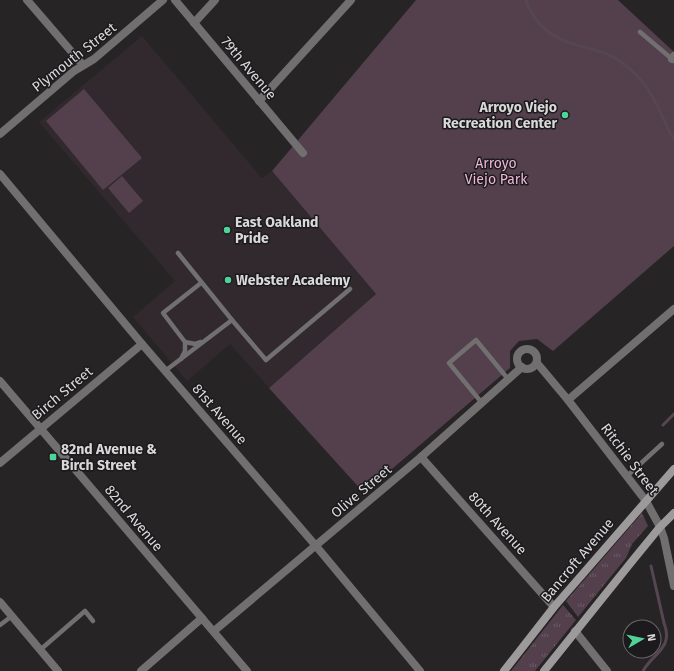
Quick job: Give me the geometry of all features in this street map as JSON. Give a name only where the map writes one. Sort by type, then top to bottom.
[{"type":"main road","name":"Bancroft Avenue","points":[[504,671],[554,607],[674,469]]},
{"type":"main road","points":[[544,671],[660,527],[674,513]]},
{"type":"street","points":[[27,0],[83,65]]},
{"type":"street","name":"Plymouth Street","points":[[0,134],[74,71],[107,48],[164,0]]},
{"type":"street","name":"79th Avenue","points":[[175,0],[303,153]]},
{"type":"street","points":[[194,23],[215,0]]},
{"type":"street","points":[[259,101],[351,0]]},
{"type":"street","name":"81st Avenue","points":[[0,174],[142,344],[316,546],[420,671]]},
{"type":"street","points":[[568,400],[674,309]]},
{"type":"street","name":"Birch Street","points":[[0,463],[142,344]]},
{"type":"street","points":[[529,348],[535,351],[538,359],[537,363],[531,368],[522,368],[517,362],[517,356],[520,351],[529,348]]},
{"type":"street","name":"Ritchie Street","points":[[537,363],[568,400],[646,500],[660,527],[665,542],[674,586]]},
{"type":"street","name":"Olive Street","points":[[214,631],[421,458],[522,368]]},
{"type":"street","name":"82nd Avenue","points":[[0,381],[247,671]]},
{"type":"street","name":"80th Avenue","points":[[421,458],[554,607]]},
{"type":"street","points":[[0,602],[58,671]]},
{"type":"street","points":[[141,671],[202,618]]},
{"type":"street","points":[[575,631],[607,671]]},
{"type":"lane","points":[[640,32],[673,58]]},
{"type":"lane","points":[[178,253],[266,360],[350,289]]},
{"type":"lane","points":[[181,360],[186,350],[185,342],[163,313],[202,283]]},
{"type":"lane","points":[[165,371],[232,320]]},
{"type":"lane","points":[[185,342],[199,344],[210,338]]},
{"type":"lane","points":[[482,403],[449,363],[476,340],[508,380]]},
{"type":"lane","points":[[627,476],[662,444]]},
{"type":"lane","points":[[40,650],[86,611],[93,621]]},
{"type":"lane","points":[[0,625],[12,616]]},
{"type":"shaded area","name":"East Oakland Pride","points":[[142,36],[262,178],[272,171],[376,294],[269,388],[230,344],[187,381],[133,317],[175,281],[39,122]]},
{"type":"green space","name":"Arroyo Viejo Park","points":[[416,0],[618,0],[674,52],[674,246],[553,351],[537,339],[519,341],[510,351],[510,368],[364,493],[269,388],[376,294],[272,171]]},
{"type":"green space","points":[[84,89],[142,158],[103,190],[46,121]]},
{"type":"green space","points":[[122,176],[143,201],[129,213],[108,188]]},
{"type":"green space","points":[[642,513],[648,526],[632,544],[626,558],[578,617],[566,601]]},
{"type":"green space","points":[[563,605],[576,620],[535,671],[511,671]]},
{"type":"waterway","points":[[526,0],[528,7],[541,25],[558,38],[611,56],[628,67],[650,92],[670,133],[674,138]]},
{"type":"waterway","points":[[663,425],[674,414]]},
{"type":"waterway","points":[[643,671],[661,650],[666,639],[666,632],[651,566]]},
{"type":"place","name":"Arroyo Viejo Recreation Center","points":[[565,115]]},
{"type":"place","name":"East Oakland Pride","points":[[227,230]]},
{"type":"place","name":"Webster Academy","points":[[228,280]]},
{"type":"place","name":"82nd Avenue & Birch Street","points":[[53,457]]}]
